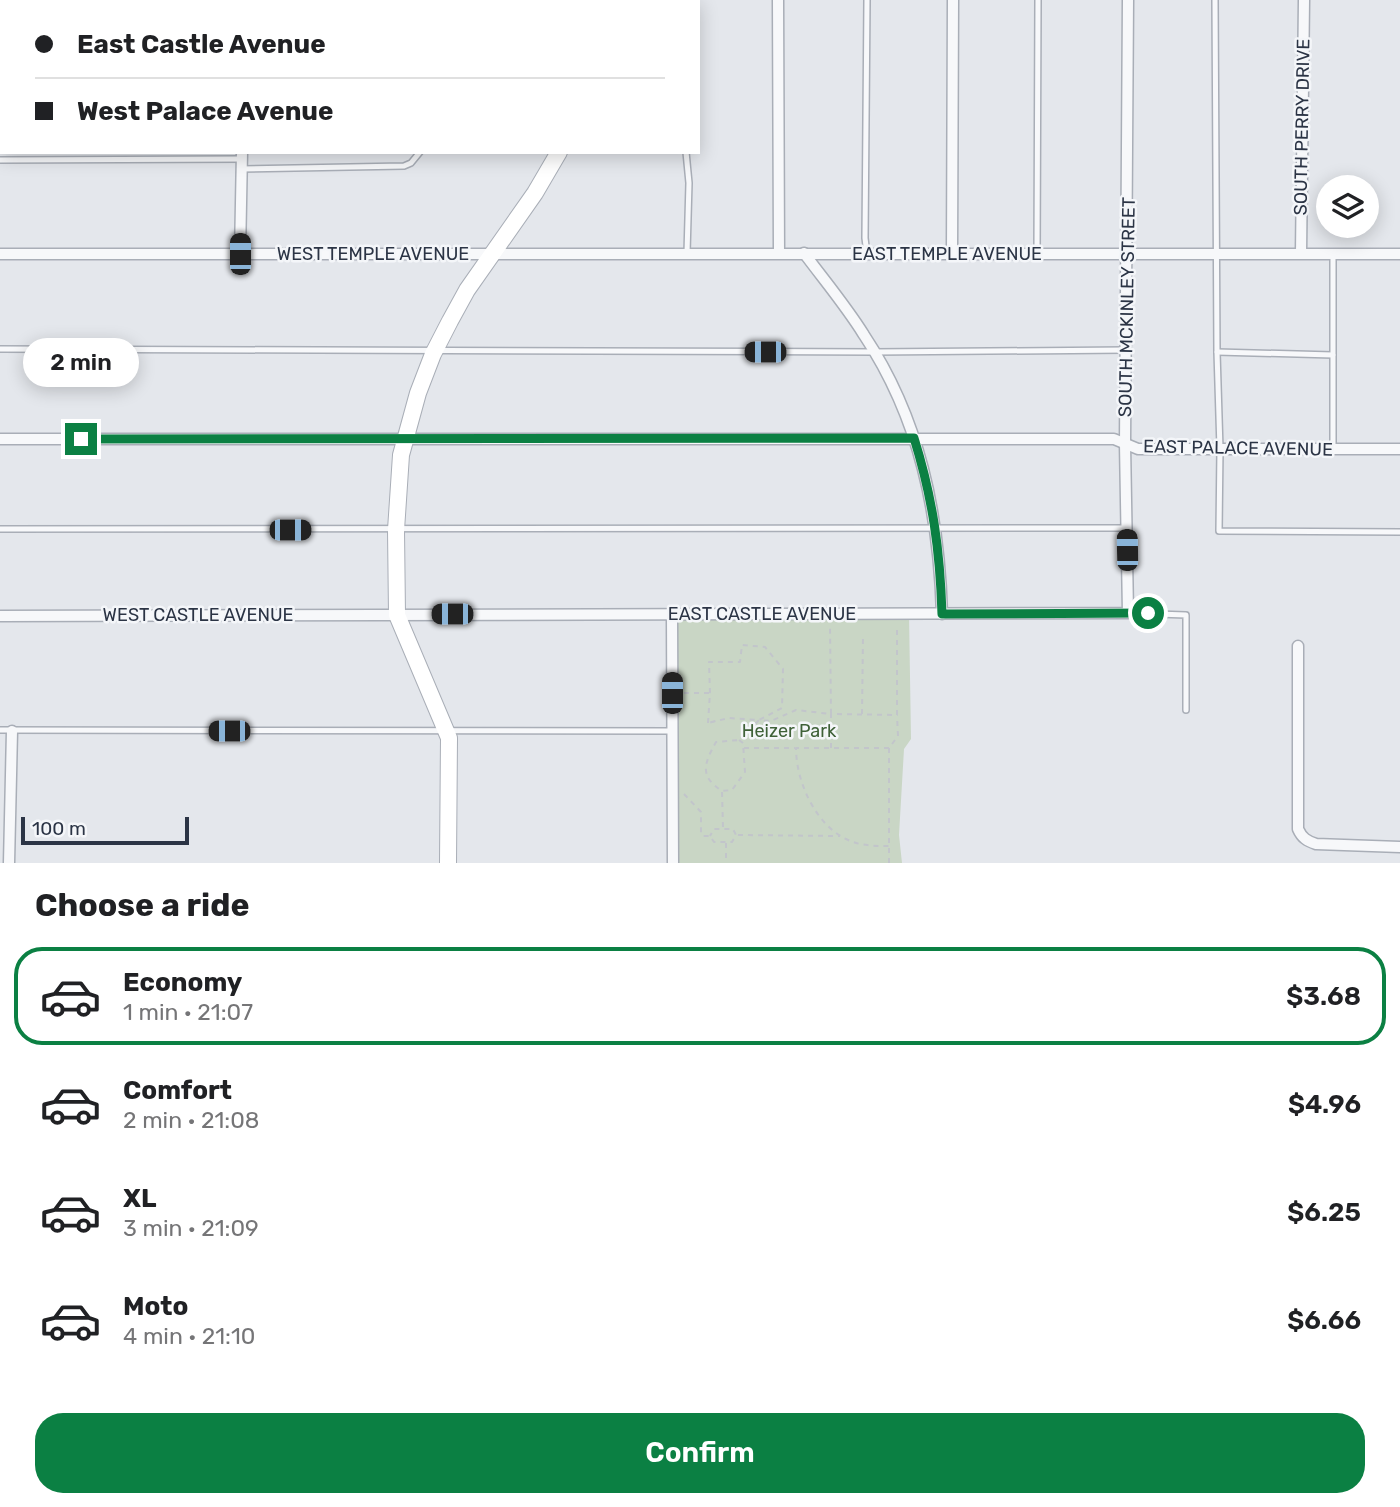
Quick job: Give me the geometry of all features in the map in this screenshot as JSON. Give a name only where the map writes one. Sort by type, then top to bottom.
[{"type":"main road","points":[[448,863],[447,732],[397,615],[398,475],[418,393],[435,350],[467,289],[536,193],[558,154]]},
{"type":"street","points":[[778,0],[779,253]]},
{"type":"street","points":[[952,253],[953,0]]},
{"type":"street","name":"SOUTH MCKINLEY STREET","points":[[1128,0],[1125,444],[1128,613]]},
{"type":"street","name":"SOUTH PERRY DRIVE","points":[[1301,253],[1304,0]]},
{"type":"street","points":[[240,254],[241,160]]},
{"type":"street","points":[[804,253],[865,335],[897,395],[914,438],[937,530],[942,614]]},
{"type":"street","name":"WEST TEMPLE AVENUE","points":[[0,254],[493,254]]},
{"type":"street","name":"EAST TEMPLE AVENUE","points":[[493,254],[1400,254]]},
{"type":"street","name":"EAST PALACE AVENUE","points":[[0,439],[1114,439],[1138,449],[1400,449]]},
{"type":"street","name":"EAST CASTLE AVENUE","points":[[397,615],[1128,613]]},
{"type":"street","points":[[672,614],[673,863]]},
{"type":"street","name":"WEST CASTLE AVENUE","points":[[0,616],[397,615]]},
{"type":"street","points":[[1298,646],[1298,829],[1301,836],[1317,844],[1400,847]]},
{"type":"street","points":[[6,731],[9,863]]},
{"type":"lane","points":[[866,0],[867,254]]},
{"type":"lane","points":[[1037,254],[1038,0]]},
{"type":"lane","points":[[1215,0],[1219,531],[1400,532]]},
{"type":"lane","points":[[0,160],[241,160],[404,166],[411,163],[418,154]]},
{"type":"lane","points":[[686,154],[689,183],[687,253]]},
{"type":"lane","points":[[1332,449],[1333,253]]},
{"type":"lane","points":[[0,349],[874,352],[1126,350]]},
{"type":"lane","points":[[1217,352],[1333,355]]},
{"type":"lane","points":[[0,529],[1126,528]]},
{"type":"lane","points":[[1128,613],[1186,615],[1185,710]]},
{"type":"lane","points":[[6,731],[673,731]]},
{"type":"path","points":[[830,614],[831,748]]},
{"type":"path","points":[[889,863],[889,748],[898,736],[897,614]]},
{"type":"path","points":[[862,714],[863,635]]},
{"type":"path","points":[[708,723],[709,662],[740,662],[743,645],[765,647],[783,669],[782,708],[760,720],[740,740],[716,742],[705,772],[708,779],[722,790],[732,790],[743,777],[746,766],[740,740]]},
{"type":"path","points":[[672,693],[710,693]]},
{"type":"path","points":[[708,723],[729,718],[771,720],[796,710],[831,714],[897,715]]},
{"type":"path","points":[[708,723],[719,720]]},
{"type":"path","points":[[743,748],[889,748]]},
{"type":"path","points":[[796,748],[796,762],[810,804],[825,824],[841,836],[868,846],[889,846]]},
{"type":"path","points":[[722,790],[723,829]]},
{"type":"path","points":[[683,794],[701,813],[701,833],[703,836],[710,836]]},
{"type":"path","points":[[710,836],[713,829],[733,829],[736,835]]},
{"type":"path","points":[[736,835],[841,836]]},
{"type":"path","points":[[710,836],[714,842],[732,842],[736,835]]},
{"type":"path","points":[[726,842],[726,863]]},
{"type":"green space","name":"Heizer Park","points":[[672,614],[909,614],[911,739],[904,749],[899,835],[902,863],[673,863]]},
{"type":"route","points":[[81,439],[914,438],[924,469],[937,530],[942,614],[1148,613]]}]
